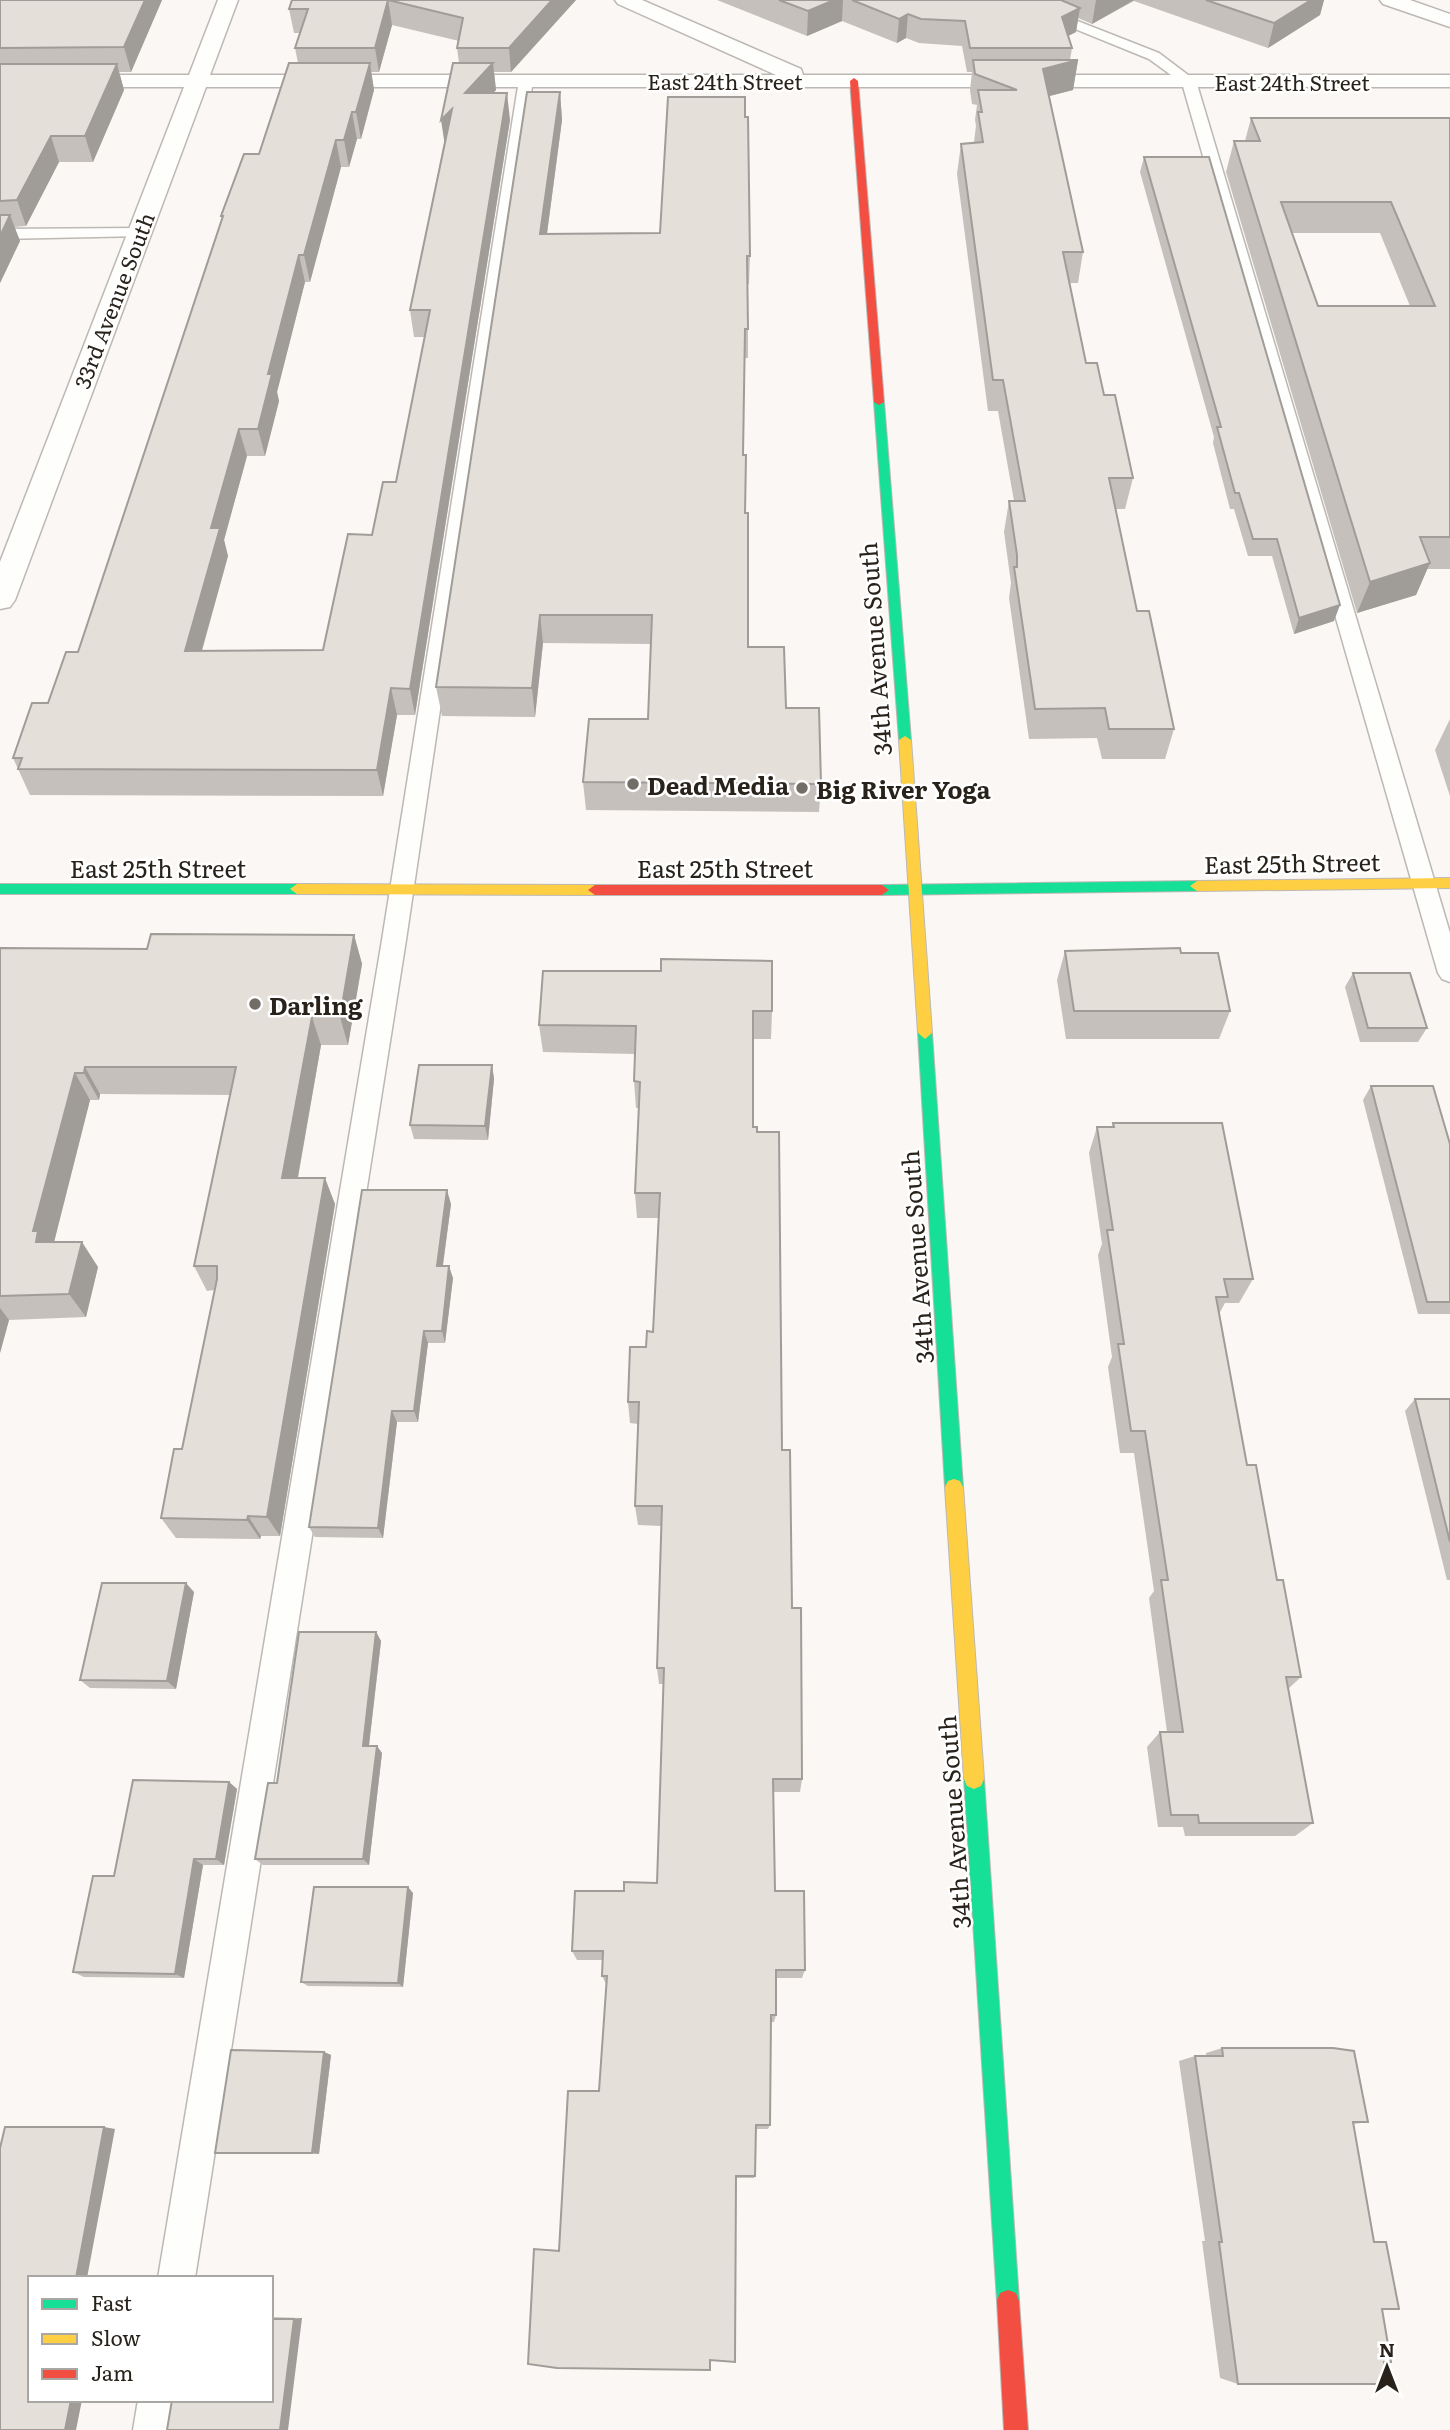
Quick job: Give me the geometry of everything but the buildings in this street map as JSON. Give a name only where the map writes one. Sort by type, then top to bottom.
[{"type":"street","name":"33rd Avenue South","points":[[1,594],[228,0]]},
{"type":"street","points":[[625,0],[805,79]]},
{"type":"street","points":[[1390,0],[1450,21]]},
{"type":"street","name":"East 24th Street","points":[[0,81],[1450,81]]},
{"type":"street","name":"34th Avenue South","points":[[854,81],[915,890],[1016,2430]]},
{"type":"street","name":"East 25th Street","points":[[0,889],[915,890],[1450,883]]},
{"type":"lane","points":[[1011,0],[1154,56],[1189,81],[1450,973]]},
{"type":"lane","points":[[177,2276],[402,890],[526,80]]},
{"type":"lane","points":[[0,234],[138,233]]},
{"type":"lane","points":[[152,2430],[157,2402]]},
{"type":"traffic: fast","points":[[879,402],[905,740]]},
{"type":"traffic: fast","points":[[882,890],[1197,886]]},
{"type":"traffic: fast","points":[[0,889],[297,889]]},
{"type":"traffic: fast","points":[[925,1033],[954,1487]]},
{"type":"traffic: fast","points":[[974,1779],[1008,2301]]},
{"type":"traffic: slow","points":[[905,740],[925,1033]]},
{"type":"traffic: slow","points":[[1197,886],[1450,883]]},
{"type":"traffic: slow","points":[[297,889],[595,890]]},
{"type":"traffic: slow","points":[[954,1487],[974,1779]]},
{"type":"traffic: jam","points":[[854,81],[879,402]]},
{"type":"traffic: jam","points":[[595,890],[882,890]]},
{"type":"traffic: jam","points":[[1008,2301],[1016,2430]]},
{"type":"place","name":"Dead Media","points":[[633,784]]},
{"type":"place","name":"Big River Yoga","points":[[802,788]]},
{"type":"place","name":"Darling","points":[[255,1004]]}]
